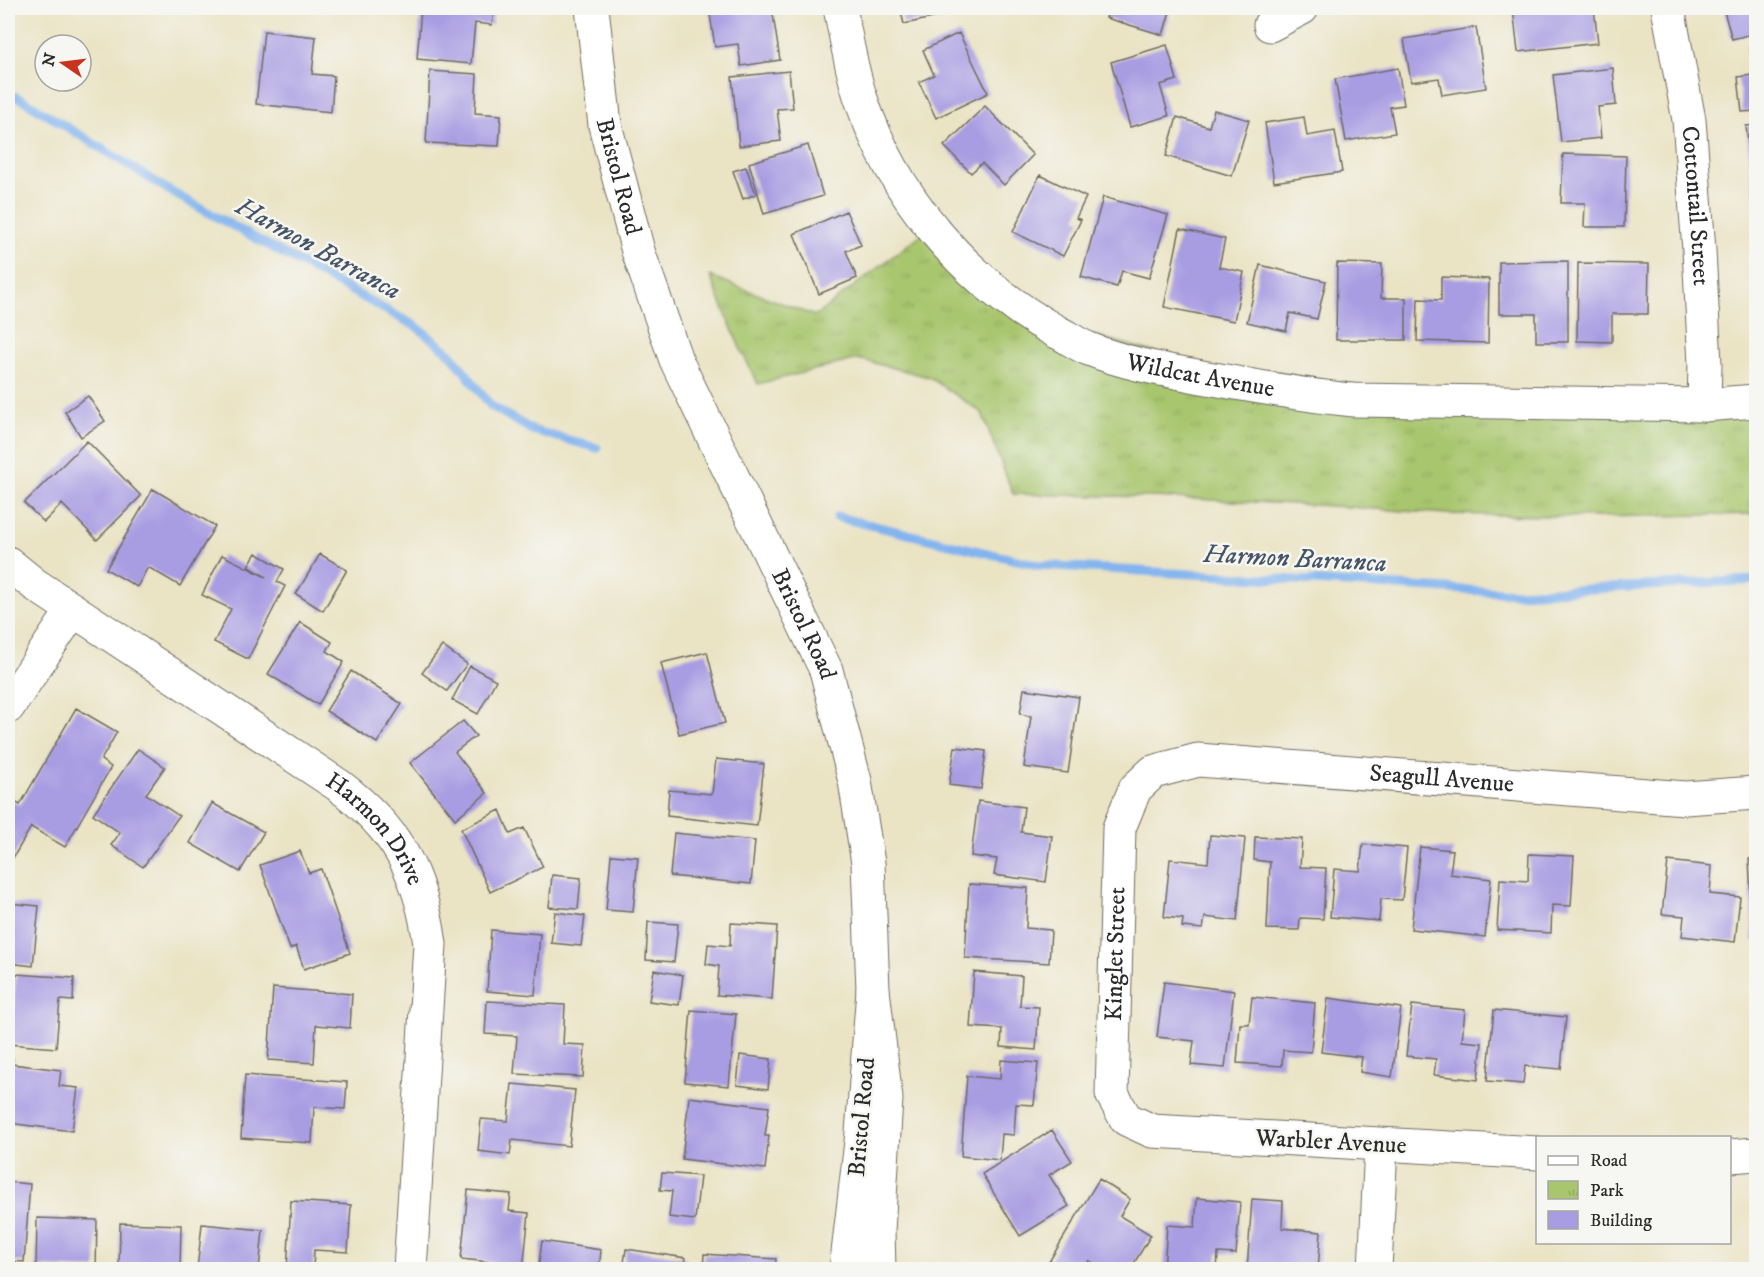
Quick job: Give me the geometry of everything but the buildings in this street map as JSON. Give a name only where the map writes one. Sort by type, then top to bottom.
[{"type":"street","name":"Bristol Road","points":[[592,8],[605,124],[638,251],[672,350],[826,670],[855,781],[868,863],[873,990],[862,1133],[846,1269]]},
{"type":"street","name":"Wildcat Avenue","points":[[840,8],[860,96],[881,148],[904,191],[970,271],[1032,318],[1088,349],[1143,366],[1310,396],[1353,400],[1704,405],[1756,401]]},
{"type":"street","points":[[1270,25],[1302,8]]},
{"type":"street","name":"Cottontail Street","points":[[1668,8],[1689,120],[1705,364],[1704,405]]},
{"type":"street","name":"Harmon Drive","points":[[8,563],[34,584],[338,785],[361,802],[381,822],[400,848],[416,879],[425,912],[430,944],[410,1269]]},
{"type":"street","points":[[8,707],[73,610]]},
{"type":"street","name":"Seagull Avenue","points":[[1135,789],[1153,772],[1198,760],[1685,798],[1756,794]]},
{"type":"street","name":"Kinglet Street","points":[[1126,1119],[1112,1094],[1119,828],[1135,789]]},
{"type":"street","points":[[873,990],[886,1099],[878,1231],[879,1269]]},
{"type":"street","name":"Warbler Avenue","points":[[1126,1119],[1152,1131],[1536,1153]]},
{"type":"street","points":[[1375,1269],[1382,1145]]},
{"type":"street","points":[[1731,1156],[1756,1154]]},
{"type":"green space","points":[[931,227],[1033,318],[1310,396],[1756,401],[1756,514],[1594,517],[1447,514],[1153,497],[1013,494],[982,413],[929,377],[858,359],[758,384],[740,348],[710,276],[815,316]]},
{"type":"waterway","name":"Harmon Barranca","points":[[8,93],[25,101],[175,194],[417,327],[451,354],[491,406],[532,430],[597,448]]},
{"type":"waterway","name":"Harmon Barranca","points":[[837,517],[1038,565],[1517,593],[1756,580]]}]
